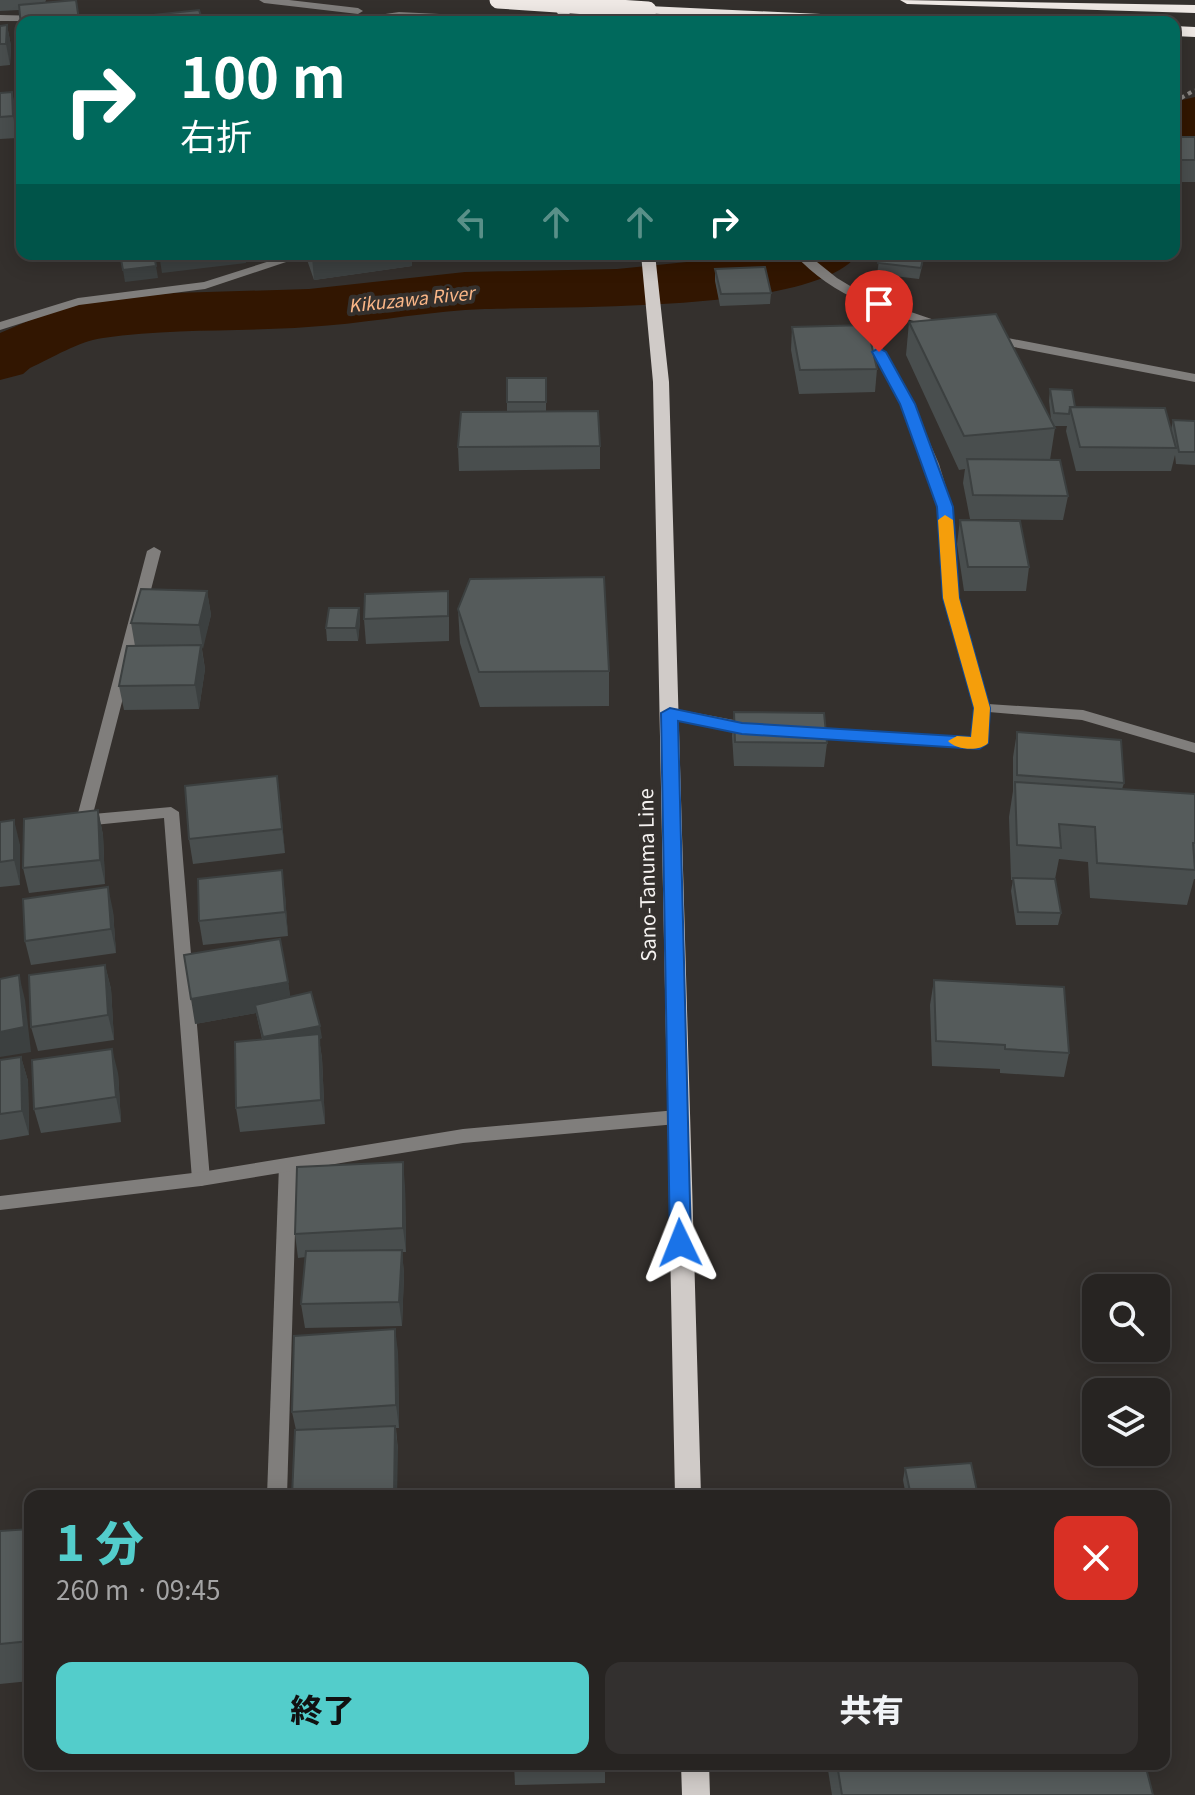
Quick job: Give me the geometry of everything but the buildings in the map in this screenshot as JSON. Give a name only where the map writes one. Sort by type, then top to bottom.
[{"type":"highway","points":[[498,0],[766,16]]},
{"type":"highway","points":[[907,0],[1195,9]]},
{"type":"main road","name":"Sano-Tanuma Line","points":[[649,260],[661,382],[688,1490]]},
{"type":"main road","points":[[695,1770],[696,1795]]},
{"type":"street","points":[[264,0],[419,16]]},
{"type":"street","points":[[192,16],[360,10]]},
{"type":"street","points":[[0,326],[78,302],[205,285],[285,260]]},
{"type":"street","points":[[806,260],[822,275],[892,313],[959,329]]},
{"type":"street","points":[[670,713],[742,728],[979,743],[982,708],[951,598],[945,507],[907,404],[864,327],[892,313]]},
{"type":"street","points":[[974,333],[1195,378]]},
{"type":"street","points":[[154,551],[77,822],[171,812],[201,1179]]},
{"type":"street","points":[[982,708],[1083,715],[1195,748]]},
{"type":"street","points":[[0,1203],[201,1179],[463,1136],[677,1117]]},
{"type":"street","points":[[277,1490],[288,1165]]},
{"type":"waterway","name":"Kikuzawa River","points":[[1180,122],[1195,114]]},
{"type":"waterway","name":"Kikuzawa River","points":[[0,360],[7,354],[86,320],[174,312],[309,308],[465,291],[617,288],[770,274],[810,260]]},
{"type":"slow traffic","points":[[945,520],[951,598],[982,708],[979,743],[957,741]]},
{"type":"route","points":[[680,1243],[670,713],[742,728],[979,743],[982,708],[951,598],[945,507],[932,464],[907,404],[879,352]]}]
